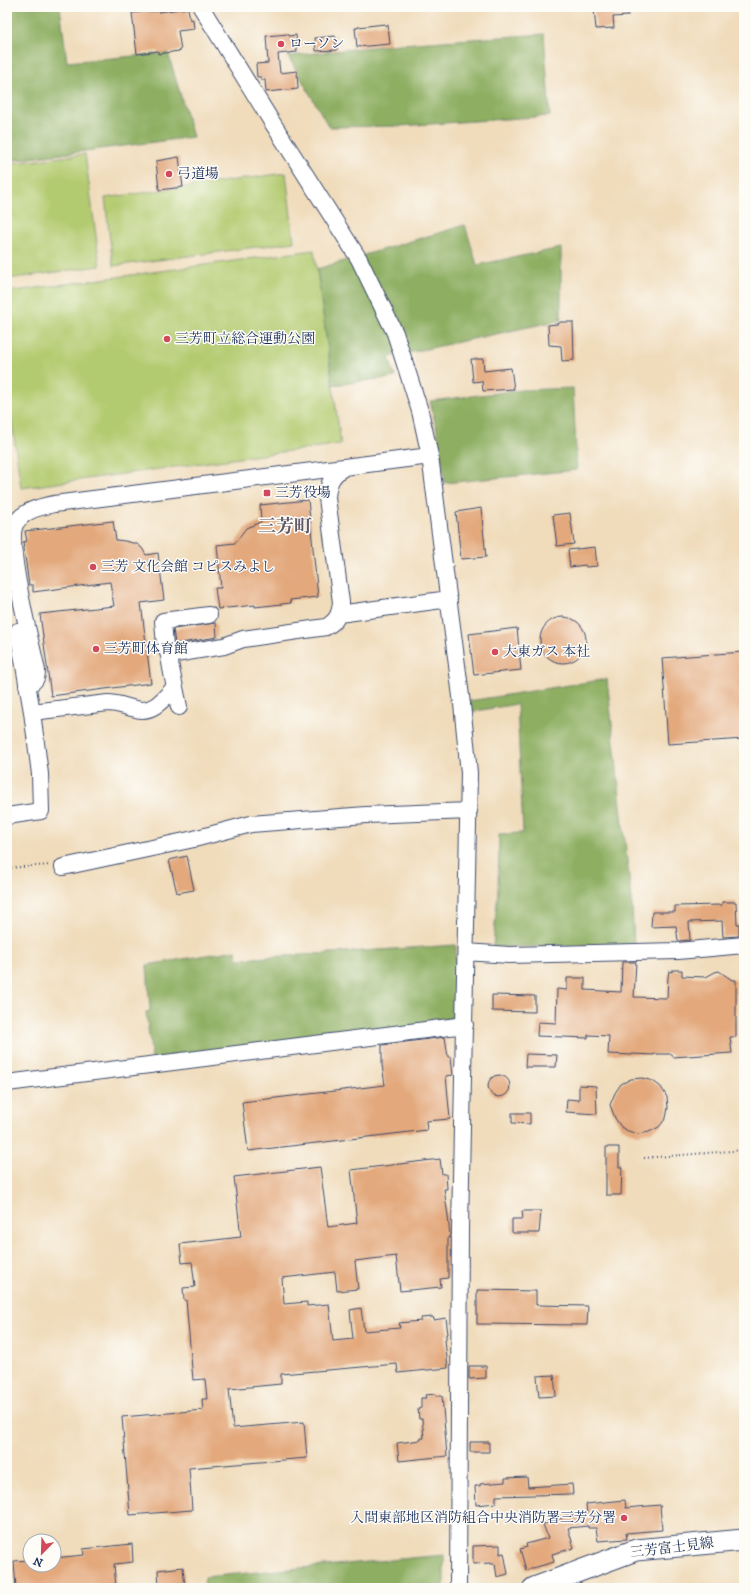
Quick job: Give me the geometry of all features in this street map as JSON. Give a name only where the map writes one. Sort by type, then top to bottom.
[{"type":"main road","name":"三芳富士見線","points":[[534,1588],[636,1550],[744,1540]]},
{"type":"street","points":[[201,7],[261,106],[359,259],[395,333],[420,411],[430,456],[462,704],[469,773],[460,1229],[458,1588]]},
{"type":"street","points":[[30,699],[37,677],[37,671],[20,589],[14,550],[13,530],[16,522],[25,514],[37,508],[54,504],[430,456]]},
{"type":"street","points":[[169,655],[224,646],[243,639],[326,627],[333,623],[339,614],[340,595],[328,489],[333,476],[337,471],[345,467]]},
{"type":"street","points":[[7,575],[30,699],[40,774],[42,811],[7,816]]},
{"type":"street","points":[[339,614],[449,599]]},
{"type":"street","points":[[179,708],[169,655],[165,646],[163,621],[209,615]]},
{"type":"street","points":[[30,699],[119,704],[141,710],[147,710],[153,708],[176,687]]},
{"type":"street","points":[[63,867],[194,839],[251,824],[366,815],[469,811]]},
{"type":"street","points":[[466,952],[509,955],[678,951],[744,945]]},
{"type":"street","points":[[7,1083],[465,1025]]},
{"type":"path","points":[[7,868],[47,864],[63,867]]},
{"type":"path","points":[[644,1158],[744,1150]]},
{"type":"green space","points":[[7,7],[60,7],[67,62],[168,53],[193,137],[7,161]]},
{"type":"green space","points":[[544,34],[550,116],[400,126],[329,127],[288,56],[401,44]]},
{"type":"green space","points":[[85,154],[100,266],[7,279],[7,164]]},
{"type":"green space","points":[[286,173],[294,242],[113,266],[105,198]]},
{"type":"green space","points":[[465,225],[477,265],[561,248],[561,320],[389,357],[395,377],[333,385],[317,269]]},
{"type":"green space","name":"三芳町立総合運動公園","points":[[314,250],[341,444],[21,488],[7,387],[7,292]]},
{"type":"green space","points":[[573,388],[577,470],[445,483],[438,435],[430,401],[522,390]]},
{"type":"green space","points":[[607,679],[632,904],[634,945],[493,947],[498,890],[499,834],[523,833],[517,704],[470,712],[469,701]]},
{"type":"green space","points":[[456,945],[455,1022],[152,1060],[146,1012],[150,1011],[147,965],[236,950],[237,959]]},
{"type":"green space","points":[[444,1555],[444,1588],[205,1588],[204,1577]]},
{"type":"building","points":[[627,7],[628,16],[613,17],[614,28],[596,29],[594,9]]},
{"type":"building","points":[[188,8],[190,20],[193,19],[194,29],[178,31],[181,50],[158,54],[158,51],[137,54],[132,13],[159,12]]},
{"type":"building","points":[[385,24],[385,26],[388,25],[390,44],[357,47],[355,28]]},
{"type":"building","points":[[288,34],[289,36],[296,35],[297,52],[278,54],[280,73],[297,71],[298,89],[266,92],[265,80],[261,80],[261,77],[257,77],[256,64],[268,63],[266,36]]},
{"type":"building","points":[[335,36],[337,50],[316,51],[315,38]]},
{"type":"building","name":"弓道場","points":[[179,157],[183,187],[159,190],[156,161]]},
{"type":"building","points":[[561,322],[573,322],[574,360],[562,361],[561,346],[549,345],[548,325]]},
{"type":"building","points":[[471,359],[483,359],[484,371],[511,368],[514,389],[483,391],[482,381],[473,382]]},
{"type":"building","points":[[308,500],[318,597],[290,600],[291,603],[218,609],[215,588],[221,588],[217,545],[235,543],[246,528],[261,522],[260,505]]},
{"type":"building","points":[[481,508],[486,557],[461,559],[456,512]]},
{"type":"building","points":[[570,513],[574,544],[557,546],[553,515]]},
{"type":"building","points":[[113,521],[116,540],[137,544],[142,548],[146,555],[158,553],[164,600],[141,603],[151,683],[51,696],[40,614],[114,606],[110,582],[33,592],[33,585],[29,585],[23,542],[27,541],[25,531]]},
{"type":"building","points":[[595,547],[597,566],[586,567],[585,565],[570,567],[568,550]]},
{"type":"building","points":[[558,617],[568,617],[580,623],[585,631],[585,649],[580,657],[572,662],[558,663],[550,660],[543,653],[540,645],[540,635],[543,627],[550,620]]},
{"type":"building","points":[[216,623],[217,637],[175,644],[173,629]]},
{"type":"building","name":"大東ガス 本社","points":[[517,628],[521,670],[474,675],[469,634]]},
{"type":"building","points":[[743,652],[744,739],[668,744],[662,658]]},
{"type":"building","points":[[187,856],[194,890],[177,893],[169,860]]},
{"type":"building","points":[[722,902],[736,902],[739,936],[723,937],[722,921],[689,922],[690,940],[678,941],[676,926],[651,927],[652,912],[675,912],[675,906],[722,905]]},
{"type":"building","points":[[622,962],[636,962],[634,997],[667,998],[669,971],[672,972],[672,970],[682,970],[682,976],[706,977],[719,971],[732,980],[736,980],[736,1037],[730,1037],[732,1053],[673,1057],[672,1054],[608,1054],[609,1036],[588,1035],[588,1038],[537,1036],[538,1022],[556,1023],[557,989],[567,990],[567,978],[585,978],[585,990],[621,992]]},
{"type":"building","points":[[492,995],[535,996],[535,1012],[492,1011]]},
{"type":"building","points":[[445,1037],[448,1057],[451,1057],[453,1075],[446,1076],[450,1119],[426,1121],[427,1130],[248,1151],[242,1102],[385,1085],[382,1065],[382,1045]]},
{"type":"building","points":[[526,1054],[557,1055],[556,1067],[525,1067]]},
{"type":"building","points":[[499,1075],[507,1078],[510,1086],[507,1094],[499,1097],[491,1094],[488,1086],[491,1078]]},
{"type":"building","points":[[642,1078],[653,1081],[661,1087],[667,1097],[668,1108],[666,1118],[659,1127],[649,1132],[638,1134],[621,1127],[615,1118],[610,1105],[621,1084],[631,1079]]},
{"type":"building","points":[[579,1085],[596,1086],[597,1114],[566,1112],[567,1099],[579,1100]]},
{"type":"building","points":[[512,1113],[530,1113],[530,1124],[512,1123]]},
{"type":"building","points":[[606,1147],[619,1147],[619,1167],[622,1167],[621,1195],[606,1195]]},
{"type":"building","points":[[440,1159],[442,1174],[446,1174],[447,1189],[444,1189],[450,1237],[448,1237],[448,1278],[440,1279],[441,1287],[400,1291],[396,1256],[355,1261],[358,1289],[337,1291],[335,1272],[282,1278],[284,1304],[307,1302],[307,1306],[329,1304],[333,1341],[353,1339],[350,1310],[361,1308],[364,1331],[400,1328],[399,1323],[421,1321],[421,1318],[433,1317],[434,1320],[446,1318],[448,1334],[446,1334],[445,1340],[448,1368],[398,1373],[397,1364],[281,1374],[281,1384],[229,1389],[233,1428],[304,1422],[307,1458],[189,1468],[192,1510],[130,1515],[122,1417],[203,1410],[202,1399],[207,1399],[205,1379],[193,1380],[186,1300],[184,1300],[183,1288],[195,1287],[192,1262],[182,1263],[180,1244],[241,1237],[234,1177],[320,1167],[328,1227],[357,1223],[351,1170]]},
{"type":"building","points":[[522,1211],[541,1211],[539,1233],[512,1232],[512,1219],[523,1219]]},
{"type":"building","points":[[477,1290],[536,1291],[536,1305],[588,1306],[587,1325],[477,1324]]},
{"type":"building","points":[[469,1366],[486,1366],[486,1378],[469,1379]]},
{"type":"building","points":[[554,1375],[556,1396],[539,1397],[537,1376]]},
{"type":"building","points":[[436,1394],[436,1396],[442,1396],[447,1456],[399,1461],[397,1443],[421,1440],[421,1438],[424,1438],[422,1419],[419,1419],[418,1409],[421,1408],[421,1398],[426,1398],[425,1395]]},
{"type":"building","points":[[470,1442],[489,1442],[489,1452],[470,1452]]},
{"type":"building","points":[[527,1477],[528,1487],[572,1484],[573,1494],[496,1496],[496,1503],[476,1505],[475,1486],[480,1486],[480,1484],[505,1482],[505,1478]]},
{"type":"building","points":[[625,1500],[626,1508],[660,1505],[662,1530],[626,1533],[627,1539],[598,1541],[596,1528],[588,1528],[588,1526],[568,1528],[574,1548],[552,1554],[554,1562],[526,1570],[520,1549],[527,1547],[526,1544],[548,1538],[543,1524],[566,1516],[587,1514],[586,1504]]},
{"type":"building","points":[[132,1544],[133,1562],[114,1564],[116,1588],[16,1588],[14,1561],[22,1560],[22,1573],[62,1573],[62,1557],[84,1555],[83,1549]]},
{"type":"building","points":[[500,1545],[500,1554],[504,1553],[508,1574],[497,1577],[495,1564],[473,1564],[473,1546]]},
{"type":"building","points":[[183,1567],[185,1588],[159,1588],[158,1570]]},
{"type":"place","name":"ローソン","points":[[281,44]]},
{"type":"place","name":"弓道場","points":[[169,174]]},
{"type":"place","name":"三芳町立総合運動公園","points":[[167,339]]},
{"type":"place","name":"三芳役場","points":[[267,493]]},
{"type":"place","name":"三芳 文化会館 コピスみよし","points":[[93,567]]},
{"type":"place","name":"三芳町体育館","points":[[96,649]]},
{"type":"place","name":"大東ガス 本社","points":[[495,652]]},
{"type":"place","name":"入間東部地区消防組合中央消防署三芳分署","points":[[624,1518]]},
{"type":"district","name":"三芳町","points":[[285,527]]}]
